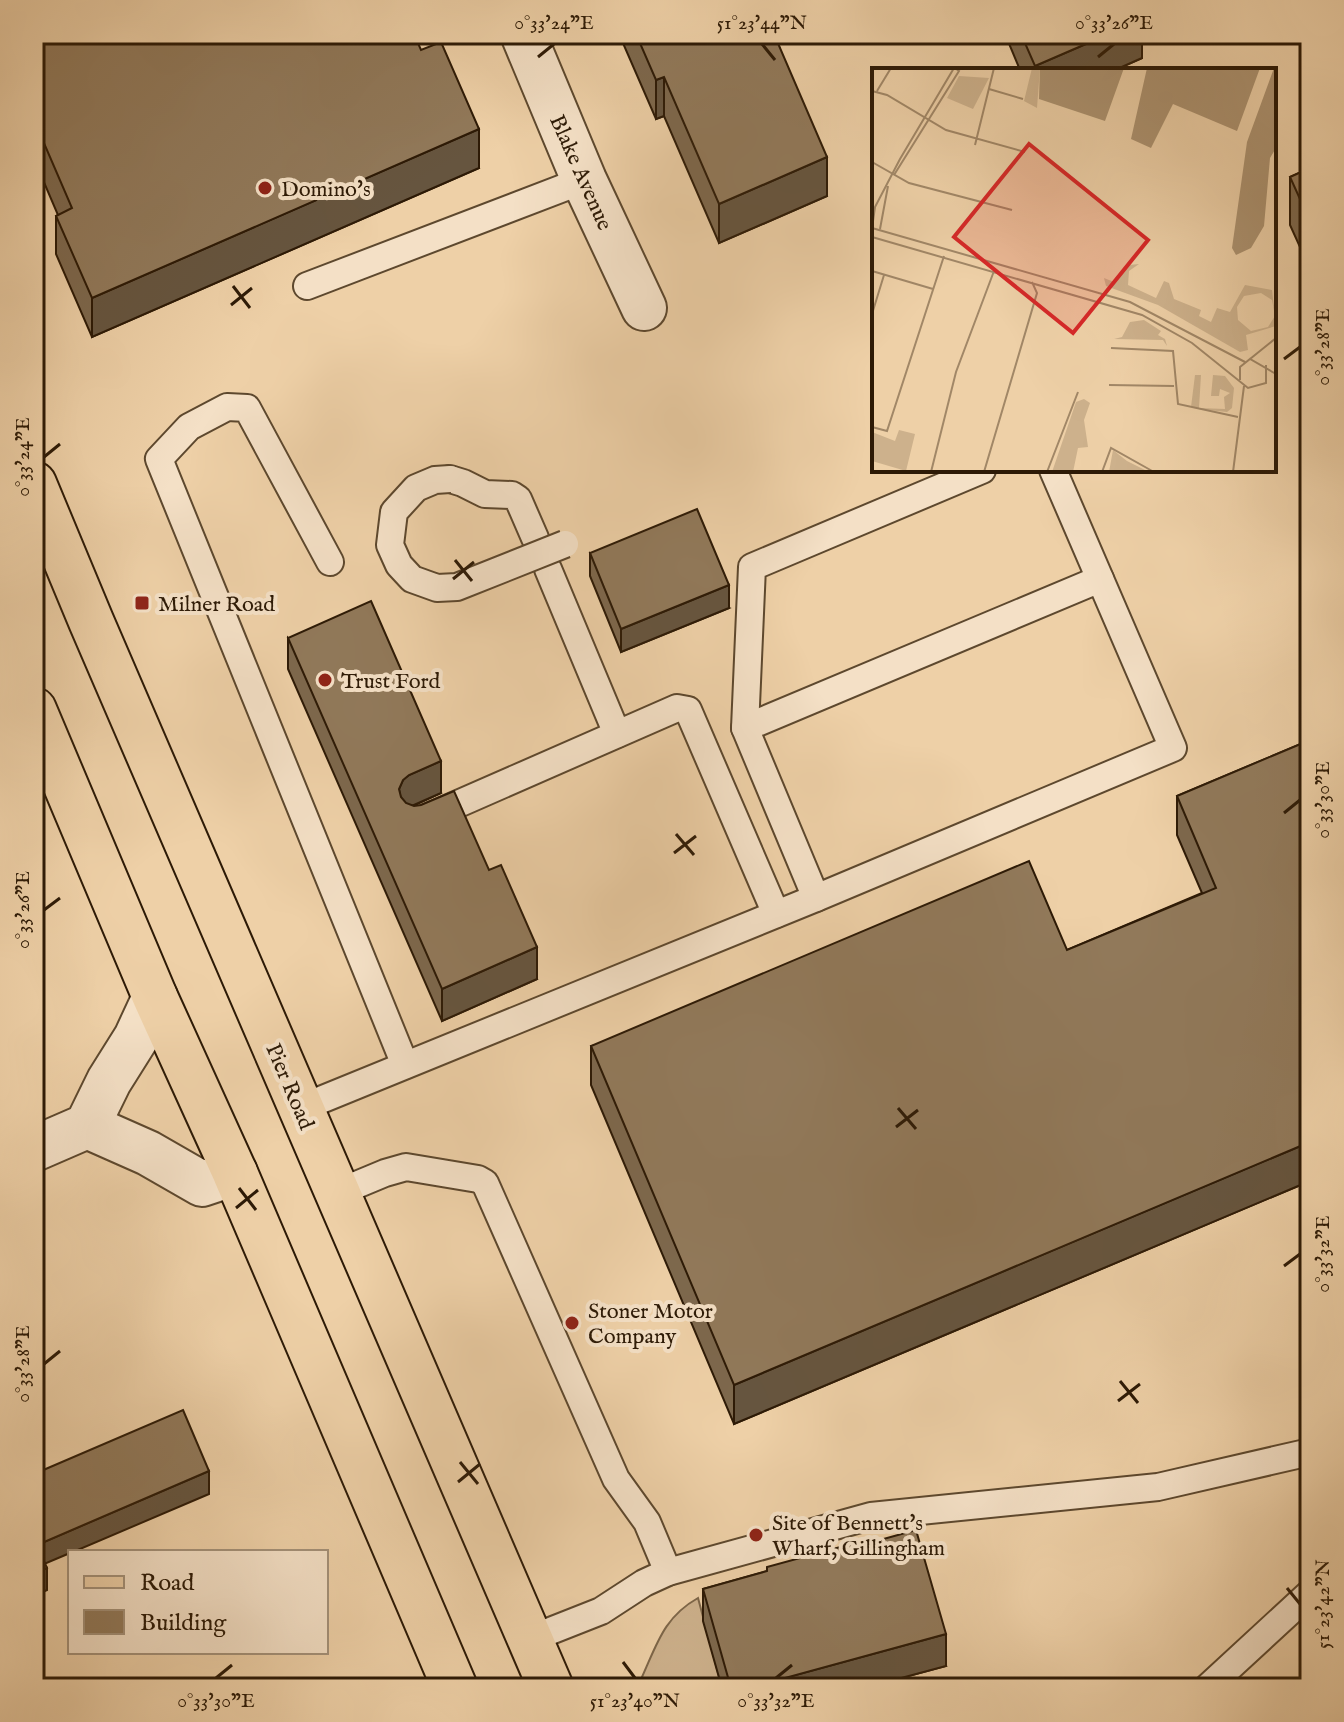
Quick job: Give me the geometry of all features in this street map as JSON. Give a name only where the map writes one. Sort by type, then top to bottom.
[{"type":"main road","name":"Pier Road","points":[[34,484],[551,1688]]},
{"type":"main road","points":[[34,710],[455,1688]]},
{"type":"street","name":"Blake Avenue","points":[[523,34],[584,180],[644,308]]},
{"type":"street","points":[[34,1149],[87,1126],[155,997]]},
{"type":"street","points":[[87,1126],[148,1153],[202,1184],[235,1173]]},
{"type":"lane","points":[[307,286],[584,180]]},
{"type":"lane","points":[[330,562],[247,408],[227,407],[189,427],[159,459],[405,1065]]},
{"type":"lane","points":[[816,898],[745,728],[752,567],[977,472]]},
{"type":"lane","points":[[301,1108],[816,898],[1173,748],[1054,472]]},
{"type":"lane","points":[[535,538],[518,499],[512,495],[485,494],[450,479],[435,480],[416,488],[394,512],[390,545],[399,565],[412,579],[437,588],[457,587],[565,544]]},
{"type":"lane","points":[[548,569],[617,734]]},
{"type":"lane","points":[[745,728],[1100,579]]},
{"type":"lane","points":[[415,822],[677,708],[688,710],[776,914]]},
{"type":"lane","points":[[337,1193],[406,1167],[478,1179],[485,1183],[616,1479],[647,1522],[668,1572]]},
{"type":"lane","points":[[530,1639],[601,1611],[644,1583],[668,1572],[871,1516],[1158,1487],[1310,1452]]},
{"type":"lane","points":[[1207,1688],[1310,1593]]},
{"type":"shaded area","points":[[698,1598],[722,1688],[641,1688],[642,1677],[663,1632],[686,1605]]},
{"type":"building","points":[[34,34],[414,34],[421,50],[441,42],[479,129],[92,298],[56,216],[72,208],[34,120]]},
{"type":"building","points":[[636,34],[774,34],[827,157],[719,204],[664,77],[656,80]]},
{"type":"building","points":[[1021,34],[1109,34],[1035,66]]},
{"type":"building","points":[[1310,168],[1310,221],[1290,177]]},
{"type":"building","points":[[697,509],[729,585],[621,629],[590,553]]},
{"type":"building","points":[[371,601],[441,761],[403,780],[399,789],[401,797],[414,806],[454,791],[489,870],[501,865],[537,947],[442,989],[288,638]]},
{"type":"building","points":[[1310,740],[1310,1142],[734,1385],[591,1046],[1029,861],[1067,950],[1216,888],[1177,796]]},
{"type":"building","points":[[183,1410],[209,1471],[37,1545],[47,1568],[34,1573],[34,1474]]},
{"type":"building","points":[[916,1530],[946,1634],[748,1688],[731,1688],[703,1589],[767,1571],[767,1567]]},
{"type":"building","points":[[1310,1677],[1310,1688],[1292,1688]]},
{"type":"place","name":"Domino's","points":[[265,188]]},
{"type":"place","name":"Milner Road","points":[[142,603]]},
{"type":"place","name":"Trust Ford","points":[[325,680]]},
{"type":"place","name":"Stoner Motor Company","points":[[572,1323]]},
{"type":"place","name":"Site of Bennett's Wharf, Gillingham","points":[[756,1535]]}]
